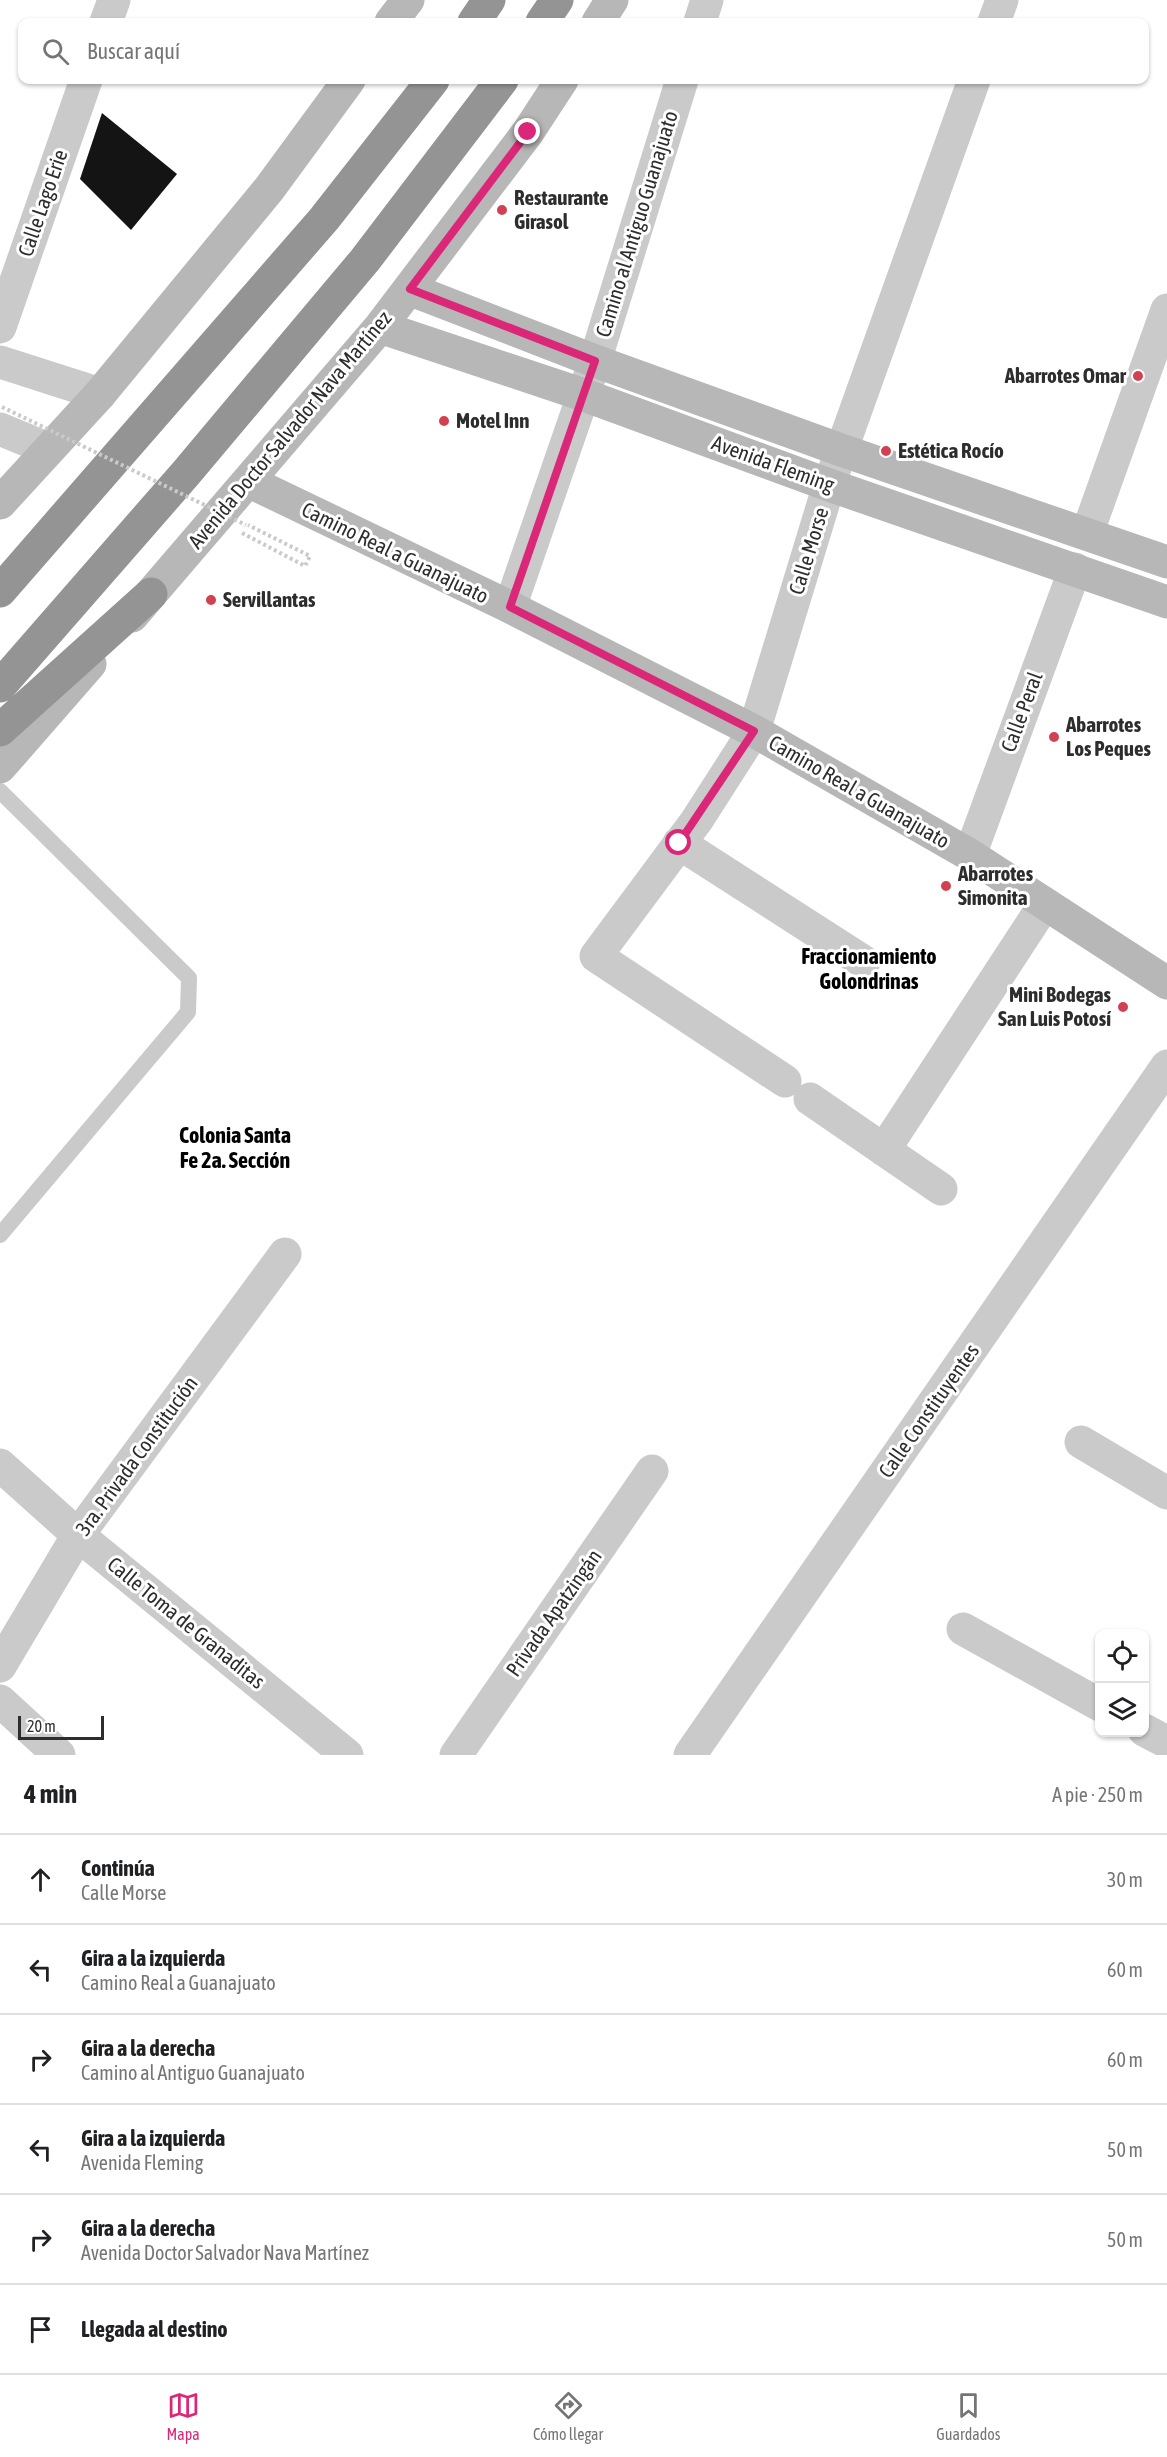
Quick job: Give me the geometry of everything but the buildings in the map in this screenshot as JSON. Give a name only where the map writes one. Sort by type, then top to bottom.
[{"type":"highway","points":[[545,18],[557,0]]},
{"type":"highway","points":[[0,591],[324,219],[431,84]]},
{"type":"highway","points":[[0,686],[186,473],[365,260],[499,84]]},
{"type":"highway","points":[[0,580],[30,556]]},
{"type":"highway","points":[[0,730],[152,594]]},
{"type":"street","points":[[107,18],[114,0]]},
{"type":"street","points":[[394,18],[408,0]]},
{"type":"street","points":[[601,18],[612,0]]},
{"type":"street","points":[[701,18],[707,0]]},
{"type":"street","points":[[995,18],[1002,0]]},
{"type":"street","name":"Calle Lago Erie","points":[[0,327],[85,84]]},
{"type":"street","points":[[0,503],[100,394],[269,189],[346,84]]},
{"type":"street","name":"Avenida Doctor Salvador Nava Martínez","points":[[0,766],[152,594],[380,327],[528,132],[559,84]]},
{"type":"street","name":"Camino al Antiguo Guanajuato","points":[[510,607],[584,395],[681,84]]},
{"type":"street","name":"Calle Morse","points":[[884,1150],[596,956],[679,843],[754,731],[829,485],[973,84]]},
{"type":"street","name":"Avenida Fleming","points":[[410,289],[595,361],[841,450],[1167,562]]},
{"type":"street","points":[[1087,534],[1167,310]]},
{"type":"street","name":"Avenida Fleming","points":[[380,327],[584,395],[829,485],[1167,602]]},
{"type":"street","points":[[0,362],[100,394]]},
{"type":"street","points":[[1,418],[48,449]]},
{"type":"street","name":"Camino Real a Guanajuato","points":[[248,481],[510,607],[754,731],[970,855],[1167,983]]},
{"type":"street","name":"Calle Peral","points":[[970,855],[1075,569]]},
{"type":"street","points":[[679,843],[864,962]]},
{"type":"street","points":[[941,1189],[884,1150],[1044,905]]},
{"type":"street","name":"Calle Constituyentes","points":[[690,1755],[1167,1066]]},
{"type":"street","name":"3ra. Privada Constitución","points":[[0,1666],[78,1535],[285,1254]]},
{"type":"street","points":[[1081,1442],[1167,1493]]},
{"type":"street","name":"Calle Toma de Granaditas","points":[[0,1465],[78,1535],[347,1755]]},
{"type":"street","name":"Privada Apatzingán","points":[[456,1755],[652,1471]]},
{"type":"street","points":[[963,1629],[1095,1702]]},
{"type":"street","points":[[0,1701],[58,1755]]},
{"type":"street","points":[[1149,1733],[1167,1742]]},
{"type":"lane","points":[[0,791],[189,978],[188,1011],[0,1235]]},
{"type":"path","points":[[1,418],[246,525],[310,556],[305,566],[237,530]]},
{"type":"place","name":"Restaurante Girasol","points":[[502,210]]},
{"type":"place","name":"Abarrotes Omar","points":[[1138,376]]},
{"type":"place","name":"Motel Inn","points":[[444,421]]},
{"type":"place","name":"Estética Rocío","points":[[886,451]]},
{"type":"place","name":"Servillantas","points":[[211,600]]},
{"type":"place","name":"Abarrotes Los Peques","points":[[1054,737]]},
{"type":"place","name":"Abarrotes Simonita","points":[[946,886]]},
{"type":"place","name":"Mini Bodegas San Luis Potosí","points":[[1123,1007]]},
{"type":"district","name":"Fraccionamiento Golondrinas","points":[[869,968]]},
{"type":"district","name":"Colonia Santa Fe 2a. Sección","points":[[235,1148]]},
{"type":"route","points":[[528,132],[410,289],[595,361],[510,607],[754,731],[697,820],[679,843]]}]
